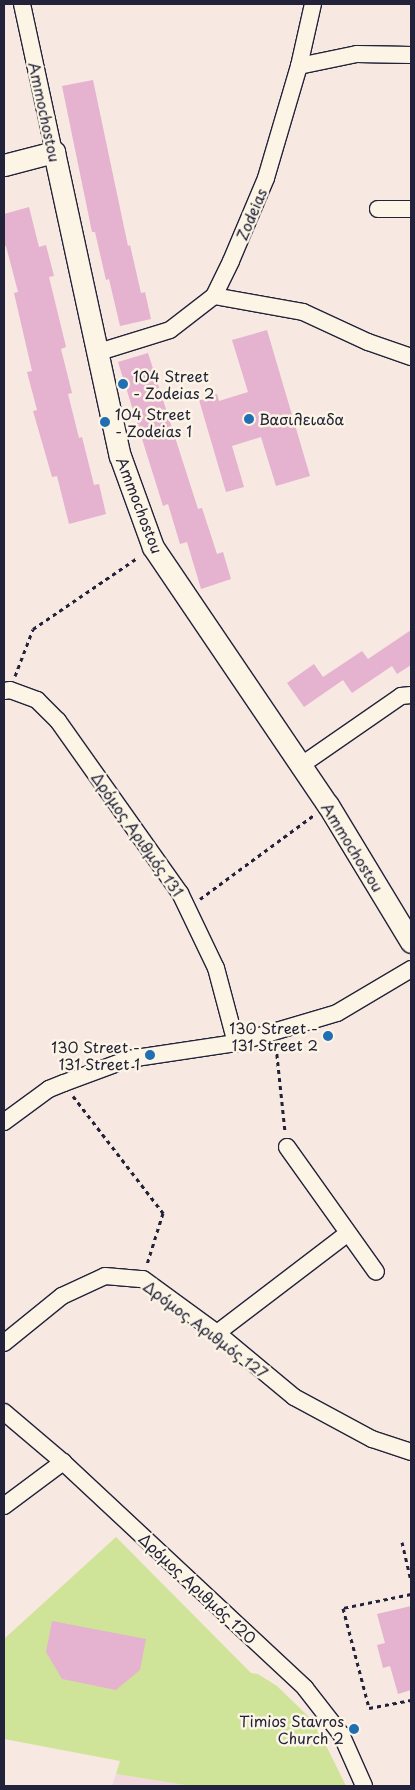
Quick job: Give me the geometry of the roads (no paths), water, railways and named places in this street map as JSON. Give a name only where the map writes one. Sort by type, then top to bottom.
[{"type":"street","name":"Ammochostou","points":[[22,4],[99,352],[120,456],[153,547],[328,805],[411,942]]},
{"type":"street","name":"Zodeias","points":[[99,352],[170,330],[214,296],[266,178],[299,66],[313,4]]},
{"type":"street","points":[[299,66],[357,54],[411,55]]},
{"type":"street","points":[[4,164],[54,152]]},
{"type":"street","points":[[378,209],[411,209]]},
{"type":"street","points":[[214,296],[303,312],[368,342],[411,357]]},
{"type":"street","name":"Δρόμος Αριθμός 131","points":[[7,690],[37,700],[58,721],[180,893],[216,968],[236,1043]]},
{"type":"street","points":[[300,766],[402,696],[411,695]]},
{"type":"street","points":[[4,1122],[49,1088],[130,1059],[236,1043],[337,1013],[411,969]]},
{"type":"street","points":[[287,1148],[376,1272]]},
{"type":"street","points":[[217,1333],[348,1234]]},
{"type":"street","name":"Δρόμος Αριθμός 127","points":[[4,1344],[62,1296],[105,1276],[143,1279],[217,1333],[294,1397],[372,1439],[411,1452]]},
{"type":"street","name":"Δρόμος Αριθμός 120","points":[[4,1412],[63,1462],[305,1688],[341,1734],[364,1786]]},
{"type":"street","points":[[4,1506],[63,1462]]},
{"type":"place","name":"104 Street - Zodeias 2","points":[[123,384]]},
{"type":"place","name":"Βασιλειαδα","points":[[249,419]]},
{"type":"place","name":"104 Street - Zodeias 1","points":[[105,422]]},
{"type":"place","name":"130 Street - 131 Street 2","points":[[328,1036]]},
{"type":"place","name":"130 Street - 131 Street 1","points":[[150,1055]]},
{"type":"place","name":"Timios Stavros Church 2","points":[[354,1729]]}]
